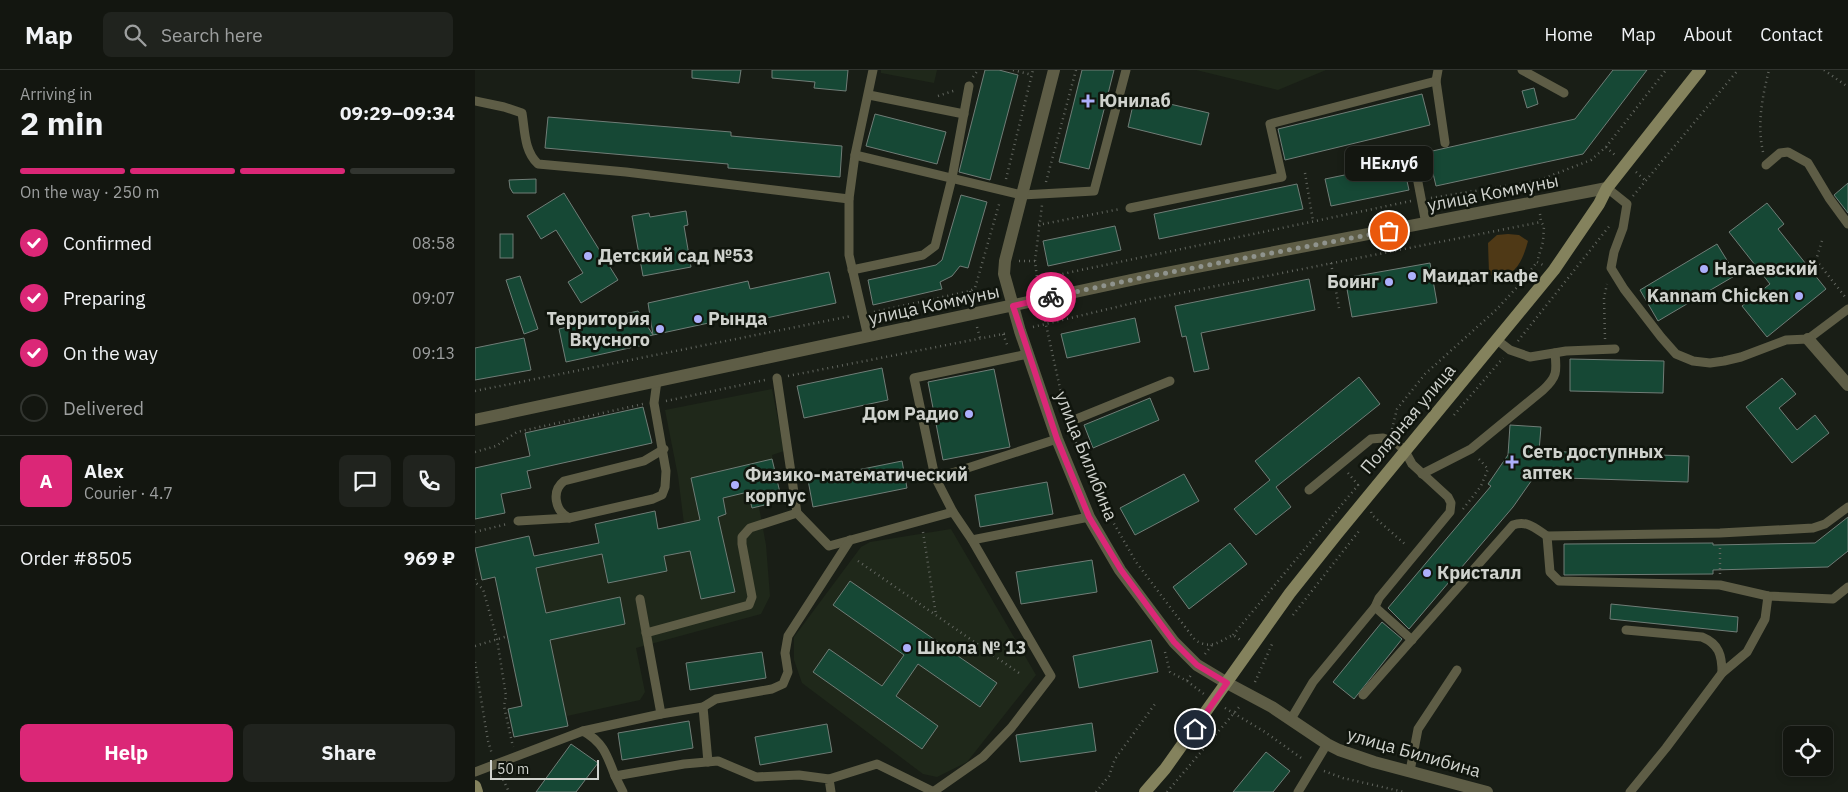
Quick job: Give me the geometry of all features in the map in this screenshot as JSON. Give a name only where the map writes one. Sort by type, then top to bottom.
[{"type":"main road","name":"Полярная улица","points":[[1145,792],[1165,769],[1290,593],[1401,447],[1497,340],[1554,270],[1599,204],[1607,188],[1700,70]]},
{"type":"main road","points":[[475,786],[477,792]]},
{"type":"street","name":"улица Билибина","points":[[1055,70],[1004,268],[1013,306],[1057,439],[1089,517],[1121,570],[1174,642],[1197,665],[1250,694],[1327,744],[1354,756],[1487,792]]},
{"type":"street","name":"улица Коммуны","points":[[475,420],[1145,277],[1607,188]]},
{"type":"street","points":[[1808,340],[1848,385]]},
{"type":"lane","points":[[868,337],[849,255],[849,199],[855,155],[873,70]]},
{"type":"lane","points":[[855,155],[1022,195],[1094,191],[1126,70]]},
{"type":"lane","points":[[1439,70],[1436,81],[1445,143]]},
{"type":"lane","points":[[1521,70],[1564,93]]},
{"type":"lane","points":[[1130,208],[1282,177],[1269,124],[1436,81]]},
{"type":"lane","points":[[852,270],[923,255],[935,246],[952,178],[969,86]]},
{"type":"lane","points":[[869,95],[964,114]]},
{"type":"lane","points":[[475,101],[504,106],[522,113],[531,157],[538,164],[626,172],[849,199]]},
{"type":"lane","points":[[1412,151],[1426,224]]},
{"type":"lane","points":[[1765,165],[1780,153],[1788,152],[1808,163],[1829,198],[1848,224]]},
{"type":"lane","points":[[1607,188],[1627,204],[1623,228],[1614,252],[1611,268],[1623,289],[1677,354],[1693,361],[1710,363],[1741,357],[1786,340],[1808,340],[1848,309]]},
{"type":"lane","points":[[1497,340],[1510,350],[1529,357],[1610,349]]},
{"type":"lane","points":[[1423,474],[1471,449],[1516,414],[1553,380],[1557,370],[1555,353]]},
{"type":"lane","points":[[615,776],[684,764],[718,761],[756,777],[799,775],[829,779],[877,764],[932,792],[983,757],[1011,728],[1051,676],[972,540],[953,512],[935,477],[914,378],[1028,354]]},
{"type":"lane","points":[[777,378],[797,513],[829,546],[953,512]]},
{"type":"lane","points":[[518,521],[569,518],[653,499],[662,495],[665,487],[666,471],[664,449],[654,403],[657,381]]},
{"type":"lane","points":[[1069,422],[1170,381]]},
{"type":"lane","points":[[1291,720],[1313,682],[1450,512],[1451,503],[1448,497],[1412,464],[1401,447],[1383,438],[1371,439],[1309,490]]},
{"type":"lane","points":[[935,477],[1057,439]]},
{"type":"lane","points":[[569,518],[560,511],[557,501],[556,492],[558,486],[564,481],[644,461],[664,449]]},
{"type":"lane","points":[[1363,695],[1513,525],[1521,522],[1547,536],[1720,533],[1813,528],[1825,524],[1848,507]]},
{"type":"lane","points":[[646,633],[749,605],[753,597],[742,537],[750,528],[797,513]]},
{"type":"lane","points":[[972,540],[1089,517]]},
{"type":"lane","points":[[1547,536],[1550,572],[1559,581],[1719,585],[1768,596],[1833,599],[1848,588]]},
{"type":"lane","points":[[475,772],[583,731],[703,707],[716,699],[772,689],[783,684],[788,672],[785,653],[787,636],[850,540]]},
{"type":"lane","points":[[1630,792],[1666,748],[1722,672],[1747,652],[1765,619],[1768,596]]},
{"type":"lane","points":[[640,599],[661,714]]},
{"type":"lane","points":[[1375,607],[1412,640]]},
{"type":"lane","points":[[1626,630],[1702,637],[1709,640],[1716,644],[1721,654],[1722,672]]},
{"type":"lane","points":[[1410,772],[1418,729],[1457,670]]},
{"type":"lane","points":[[703,707],[708,762]]},
{"type":"lane","points":[[583,731],[595,738],[603,749],[623,792]]},
{"type":"lane","points":[[1298,792],[1327,744]]},
{"type":"lane","points":[[829,779],[831,792]]},
{"type":"path","points":[[1013,70],[1032,75]]},
{"type":"path","points":[[475,391],[970,291],[975,288],[1003,190],[1033,70]]},
{"type":"path","points":[[1075,70],[1043,194],[1035,260],[1037,279],[1054,367],[1069,422],[1097,494],[1136,562],[1195,640],[1204,645],[1211,645],[1233,635],[1365,478]]},
{"type":"path","points":[[1037,279],[1421,199],[1537,181],[1591,160],[1601,151],[1667,70]]},
{"type":"path","points":[[1451,418],[1510,350],[1738,70]]},
{"type":"path","points":[[1765,165],[1759,136],[1761,103],[1769,70]]},
{"type":"path","points":[[1823,70],[1848,87]]},
{"type":"path","points":[[914,104],[969,86]]},
{"type":"path","points":[[1305,172],[1313,221]]},
{"type":"path","points":[[1401,447],[1392,428],[1397,409],[1425,374],[1496,310],[1537,262],[1543,242],[1544,226],[1541,222],[1537,181]]},
{"type":"path","points":[[1038,225],[1130,208]]},
{"type":"path","points":[[1823,241],[1816,260],[1848,301]]},
{"type":"path","points":[[1537,262],[1569,278]]},
{"type":"path","points":[[1331,263],[1339,308]]},
{"type":"path","points":[[1610,349],[1604,298],[1611,268]]},
{"type":"path","points":[[1461,511],[1481,486],[1488,469],[1471,449]]},
{"type":"path","points":[[1377,507],[1372,515],[1404,543]]},
{"type":"path","points":[[475,532],[518,521]]},
{"type":"path","points":[[921,521],[936,615]]},
{"type":"path","points":[[1289,620],[1360,530]]},
{"type":"path","points":[[1719,585],[1720,533]]},
{"type":"path","points":[[858,561],[1019,673]]},
{"type":"path","points":[[475,580],[483,589],[497,639],[506,696],[504,706],[514,756]]},
{"type":"path","points":[[1233,635],[1252,648]]},
{"type":"path","points":[[1167,792],[1250,694],[1277,635]]},
{"type":"path","points":[[475,646],[508,636]]},
{"type":"path","points":[[475,662],[488,741],[509,792]]},
{"type":"path","points":[[1096,792],[1109,776],[1115,759],[1155,704]]},
{"type":"path","points":[[1234,714],[1265,732],[1313,766],[1343,778],[1404,792]]},
{"type":"shaded area","points":[[881,70],[937,70],[934,83],[881,73]]},
{"type":"shaded area","points":[[1196,70],[1326,70],[1278,90]]},
{"type":"shaded area","points":[[1497,235],[1519,235],[1528,241],[1524,255],[1518,265],[1510,273],[1497,281],[1489,273],[1488,243]]},
{"type":"shaded area","points":[[772,389],[784,451],[772,455],[782,501],[759,507],[766,545],[770,596],[761,614],[636,648],[645,692],[640,700],[567,716],[568,726],[514,737],[508,709],[522,706],[495,578],[482,580],[475,548],[529,536],[534,556],[599,543],[595,524],[655,511],[659,529],[684,524],[678,476],[665,410]]},
{"type":"shaded area","name":"Школа № 13","points":[[951,529],[1036,675],[967,762],[937,777],[923,774],[802,683],[794,660],[794,637],[861,547],[870,542]]},
{"type":"building","points":[[692,70],[741,70],[739,83],[692,78]]},
{"type":"building","points":[[772,70],[848,70],[846,91],[814,88],[815,82],[772,78]]},
{"type":"building","points":[[985,70],[999,70],[1018,75],[990,180],[959,172]]},
{"type":"building","points":[[1082,70],[1114,70],[1089,169],[1059,162]]},
{"type":"building","points":[[1613,70],[1647,70],[1583,154],[1436,186],[1428,152],[1575,119]]},
{"type":"building","points":[[1534,88],[1538,104],[1527,108],[1522,91]]},
{"type":"building","points":[[1422,94],[1430,125],[1285,160],[1278,129]]},
{"type":"building","points":[[1135,96],[1209,113],[1201,145],[1128,127]]},
{"type":"building","points":[[875,114],[946,132],[937,164],[866,146]]},
{"type":"building","points":[[548,117],[731,132],[731,136],[842,146],[840,177],[728,168],[728,164],[545,148]]},
{"type":"building","points":[[1403,163],[1409,190],[1331,206],[1325,179]]},
{"type":"building","points":[[536,179],[536,193],[513,193],[510,188],[509,180]]},
{"type":"building","points":[[1848,183],[1848,213],[1834,195]]},
{"type":"building","points":[[1297,184],[1303,209],[1159,239],[1154,214]]},
{"type":"building","name":"Детский сад №53","points":[[564,193],[618,280],[581,303],[568,282],[583,273],[556,230],[541,239],[527,216]]},
{"type":"building","points":[[961,195],[987,202],[968,268],[960,266],[952,276],[940,282],[942,289],[873,305],[868,280],[936,265],[942,260]]},
{"type":"building","name":"Нагаевский","points":[[1767,203],[1784,224],[1778,229],[1826,289],[1767,337],[1742,306],[1770,284],[1729,232]]},
{"type":"building","name":"Детский сад №53","points":[[686,211],[688,225],[684,226],[691,267],[643,276],[632,216],[649,213],[650,217]]},
{"type":"building","points":[[1115,226],[1121,250],[1048,266],[1043,241]]},
{"type":"building","points":[[500,234],[513,234],[513,258],[500,258]]},
{"type":"building","points":[[1717,244],[1736,275],[1658,321],[1640,290]]},
{"type":"building","points":[[1430,263],[1437,303],[1352,317],[1345,278]]},
{"type":"building","points":[[829,272],[836,303],[757,320],[755,313],[653,335],[648,303],[748,281],[750,289]]},
{"type":"building","points":[[520,276],[538,329],[524,334],[506,280]]},
{"type":"building","points":[[1309,279],[1315,310],[1201,333],[1209,369],[1194,372],[1186,336],[1182,337],[1175,306]]},
{"type":"building","points":[[638,311],[653,335],[641,338],[643,345],[566,362],[559,329]]},
{"type":"building","points":[[1135,318],[1140,342],[1067,358],[1061,334]]},
{"type":"building","points":[[524,338],[531,370],[475,380],[475,348]]},
{"type":"building","points":[[1570,359],[1664,361],[1663,393],[1570,391]]},
{"type":"building","points":[[882,368],[888,400],[804,418],[797,386]]},
{"type":"building","name":"Дом Радио","points":[[994,369],[1010,447],[943,460],[928,382]]},
{"type":"building","points":[[1359,377],[1380,404],[1276,487],[1291,507],[1256,535],[1234,509],[1270,480],[1255,461]]},
{"type":"building","points":[[1782,378],[1796,394],[1779,408],[1797,430],[1815,415],[1829,433],[1792,463],[1746,407]]},
{"type":"building","points":[[1150,398],[1159,420],[1093,448],[1084,425]]},
{"type":"building","points":[[643,407],[652,443],[527,471],[531,488],[501,494],[505,513],[475,519],[475,468],[530,456],[525,433]]},
{"type":"building","points":[[1510,425],[1541,427],[1539,451],[1689,456],[1688,482],[1534,477],[1513,507],[1409,629],[1388,608],[1491,486],[1488,484],[1508,455]]},
{"type":"building","points":[[772,459],[782,501],[752,508],[748,492],[723,498],[726,514],[718,517],[735,592],[701,599],[690,551],[664,556],[667,571],[608,583],[602,554],[536,568],[546,613],[620,597],[625,624],[550,640],[568,726],[514,737],[508,709],[522,706],[495,577],[482,580],[475,548],[529,536],[534,556],[599,543],[595,524],[655,511],[658,529],[700,520],[691,478]]},
{"type":"building","points":[[902,461],[907,488],[813,507],[808,480]]},
{"type":"building","points":[[1184,474],[1199,501],[1135,535],[1120,508]]},
{"type":"building","points":[[1047,482],[1053,514],[980,527],[975,495]]},
{"type":"building","points":[[1848,517],[1848,551],[1828,567],[1713,570],[1713,574],[1564,575],[1564,544],[1713,543],[1713,545],[1815,543]]},
{"type":"building","points":[[1230,543],[1247,564],[1189,609],[1173,587]]},
{"type":"building","points":[[1092,560],[1097,592],[1021,604],[1016,572]]},
{"type":"building","points":[[850,581],[997,683],[980,707],[918,664],[896,696],[938,726],[922,749],[813,672],[829,649],[882,686],[904,655],[833,605]]},
{"type":"building","points":[[1611,604],[1738,617],[1737,632],[1610,619]]},
{"type":"building","points":[[1382,622],[1402,639],[1354,699],[1333,682]]},
{"type":"building","points":[[1151,640],[1158,672],[1079,688],[1073,656]]},
{"type":"building","points":[[762,652],[766,678],[690,690],[686,663]]},
{"type":"building","points":[[689,721],[693,748],[622,760],[618,733]]},
{"type":"building","points":[[1092,723],[1096,751],[1020,762],[1016,735]]},
{"type":"building","points":[[827,724],[832,752],[760,765],[755,737]]},
{"type":"building","points":[[571,744],[598,763],[576,792],[536,792]]},
{"type":"building","points":[[1266,752],[1290,771],[1273,792],[1233,792]]},
{"type":"way so far","points":[[1051,297],[1145,277],[1389,231]]},
{"type":"place","name":"Юнилаб","points":[[1088,101]]},
{"type":"place","name":"НЕклуб","points":[[1389,231]]},
{"type":"place","name":"Детский сад №53","points":[[588,256]]},
{"type":"place","name":"Нагаевский","points":[[1704,269]]},
{"type":"place","name":"Маидат кафе","points":[[1412,276]]},
{"type":"place","name":"Боинг","points":[[1389,282]]},
{"type":"place","name":"Kannam Chicken","points":[[1799,296]]},
{"type":"place","name":"Рында","points":[[698,319]]},
{"type":"place","name":"Территория Вкусного","points":[[660,329]]},
{"type":"place","name":"Дом Радио","points":[[969,414]]},
{"type":"place","name":"Сеть доступных аптек","points":[[1512,462]]},
{"type":"place","name":"Физико-математический корпус","points":[[735,485]]},
{"type":"place","name":"Кристалл","points":[[1427,573]]},
{"type":"place","name":"Школа № 13","points":[[907,648]]},
{"type":"route","points":[[1051,297],[1013,306],[1057,439],[1089,517],[1121,570],[1174,642],[1197,665],[1227,683],[1195,729]]}]
